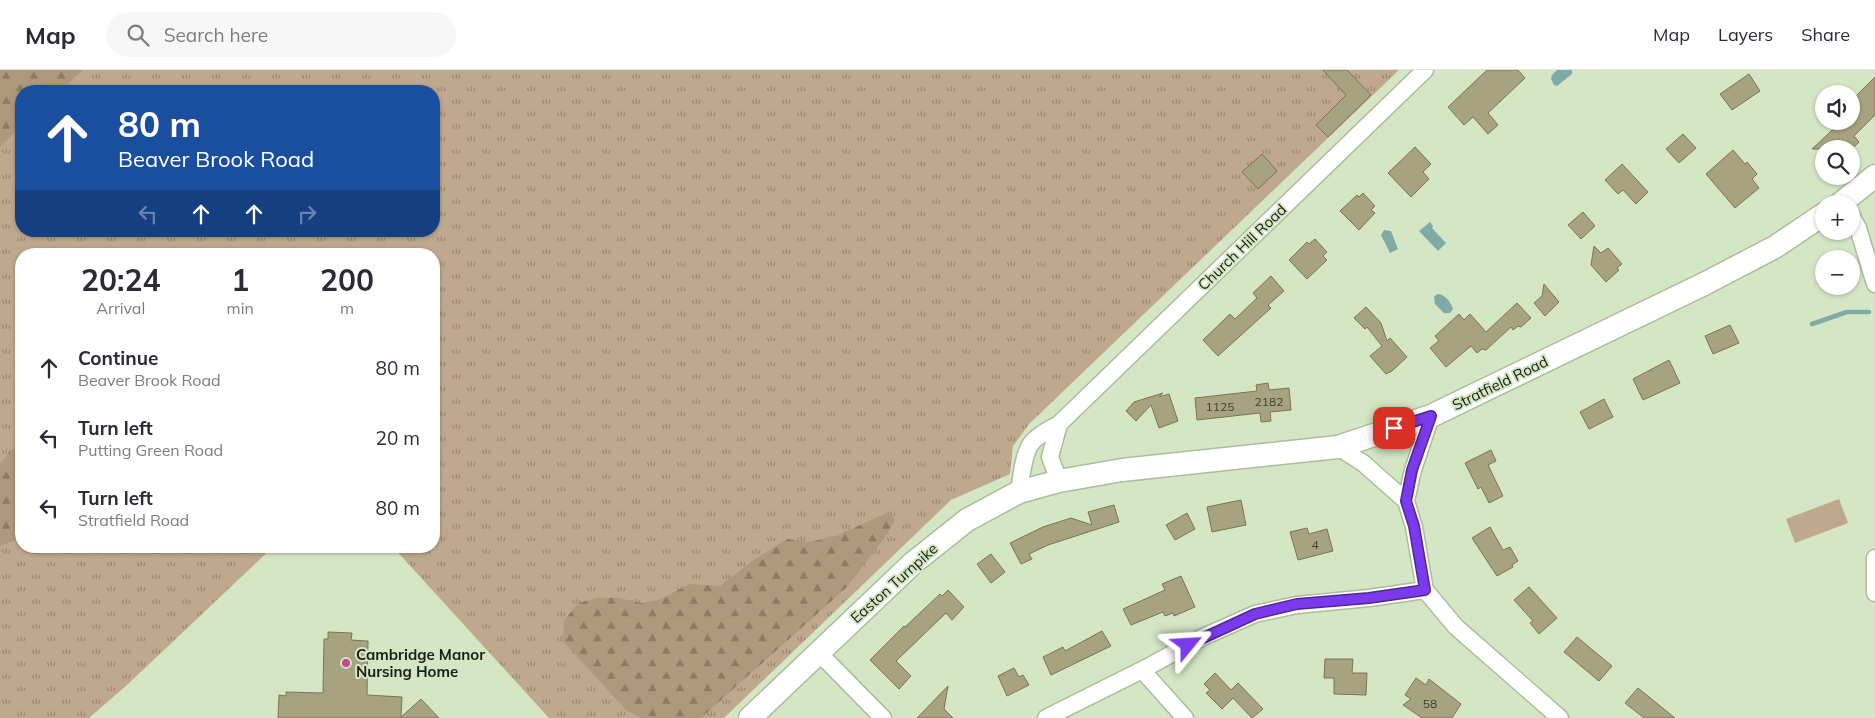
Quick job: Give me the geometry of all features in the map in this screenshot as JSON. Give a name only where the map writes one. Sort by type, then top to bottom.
[{"type":"main road","points":[[1856,195],[1875,176]]},
{"type":"main road","name":"Stratfield Road","points":[[1059,480],[1122,470],[1338,447],[1431,416],[1704,284],[1775,247],[1815,220]]},
{"type":"main road","name":"Easton Turnpike","points":[[750,718],[913,563],[967,520],[1019,492],[1059,480]]},
{"type":"street","name":"Church Hill Road","points":[[1019,492],[1022,469],[1030,445],[1042,434],[1059,424],[1425,70]]},
{"type":"street","points":[[1860,235],[1875,284]]},
{"type":"street","points":[[1431,416],[1412,470],[1406,501],[1414,526],[1425,590],[1456,628],[1560,718]]},
{"type":"street","points":[[1059,424],[1050,457],[1059,480]]},
{"type":"street","points":[[1338,447],[1374,471],[1406,501]]},
{"type":"street","points":[[1875,558],[1875,593]]},
{"type":"street","points":[[1046,718],[1203,637],[1255,614],[1297,604],[1369,598],[1425,590]]},
{"type":"street","points":[[819,653],[883,718]]},
{"type":"street","points":[[1142,670],[1185,718]]},
{"type":"green space","points":[[0,70],[1399,70],[1029,424],[1013,446],[1010,474],[951,500],[724,718],[549,718],[398,553],[440,553],[440,248],[15,248],[15,553],[267,553],[127,685],[89,718],[0,718]]},
{"type":"green space","points":[[0,70],[83,70],[67,85],[15,85],[15,133],[0,147]]},
{"type":"green space","points":[[15,447],[15,540],[0,546],[0,464]]},
{"type":"green space","points":[[1839,499],[1848,523],[1795,543],[1786,519]]},
{"type":"green space","points":[[889,512],[895,520],[888,533],[847,587],[701,718],[641,718],[626,710],[563,641],[564,621],[578,603],[596,598],[619,598],[642,603],[659,600],[690,584],[720,586],[755,559],[787,539],[809,542],[836,536]]},
{"type":"water","points":[[1557,70],[1572,70],[1572,74],[1557,86],[1554,85],[1551,79]]},
{"type":"water","points":[[1430,222],[1433,226],[1432,228],[1446,243],[1438,251],[1419,231]]},
{"type":"water","points":[[1384,230],[1391,231],[1398,249],[1390,253],[1381,235]]},
{"type":"water","points":[[1437,294],[1443,295],[1449,301],[1453,309],[1450,313],[1444,313],[1435,304],[1434,297]]},
{"type":"building","points":[[1323,70],[1347,70],[1371,95],[1328,137],[1316,125],[1346,95]]},
{"type":"building","points":[[1487,70],[1518,70],[1525,78],[1488,113],[1498,125],[1488,134],[1473,117],[1464,125],[1448,107]]},
{"type":"building","points":[[1749,74],[1760,91],[1732,110],[1720,94]]},
{"type":"building","points":[[1875,77],[1875,115],[1860,130],[1860,92]]},
{"type":"building","points":[[1832,130],[1860,130],[1854,136],[1857,140],[1822,140]]},
{"type":"building","points":[[1683,134],[1696,148],[1679,163],[1666,149]]},
{"type":"building","points":[[1415,147],[1431,164],[1423,172],[1429,179],[1411,197],[1388,173]]},
{"type":"building","points":[[1733,150],[1757,174],[1752,179],[1759,188],[1735,208],[1706,174]]},
{"type":"building","points":[[1262,154],[1277,171],[1258,189],[1242,172]]},
{"type":"building","points":[[1622,164],[1648,192],[1636,204],[1623,190],[1618,194],[1605,180]]},
{"type":"building","points":[[1363,193],[1375,206],[1371,210],[1375,213],[1359,230],[1340,211],[1357,195],[1359,197]]},
{"type":"building","points":[[1583,212],[1595,226],[1581,239],[1568,225]]},
{"type":"building","points":[[1315,239],[1327,252],[1323,256],[1327,260],[1307,279],[1289,260],[1307,242],[1309,244]]},
{"type":"building","points":[[1594,246],[1601,253],[1608,248],[1622,264],[1617,268],[1619,270],[1606,282],[1591,265]]},
{"type":"building","points":[[1271,276],[1284,291],[1268,305],[1271,308],[1218,356],[1203,340],[1230,314],[1235,319],[1257,298],[1253,293]]},
{"type":"building","points":[[1544,284],[1559,302],[1545,316],[1534,303],[1542,296]]},
{"type":"building","points":[[1517,303],[1531,318],[1521,327],[1518,326],[1513,330],[1511,327],[1486,350],[1482,349],[1477,353],[1471,346],[1446,367],[1430,348],[1439,341],[1435,336],[1459,314],[1464,320],[1470,314],[1486,332]]},
{"type":"building","points":[[1366,307],[1381,323],[1387,341],[1390,338],[1407,357],[1386,374],[1370,356],[1382,346],[1367,327],[1365,329],[1354,318]]},
{"type":"building","points":[[1730,325],[1739,343],[1713,354],[1705,336]]},
{"type":"building","points":[[1669,360],[1680,383],[1643,400],[1633,379]]},
{"type":"building","points":[[1268,383],[1269,390],[1289,388],[1291,410],[1270,412],[1271,421],[1261,422],[1260,413],[1197,420],[1195,398],[1257,391],[1256,385]]},
{"type":"building","points":[[1163,393],[1159,397],[1169,394],[1178,421],[1159,428],[1151,405],[1136,421],[1126,411],[1134,402]]},
{"type":"building","points":[[1604,399],[1613,417],[1589,429],[1580,412]]},
{"type":"building","points":[[1491,450],[1496,461],[1488,465],[1503,496],[1489,503],[1481,487],[1478,489],[1465,463]]},
{"type":"building","points":[[1241,500],[1246,525],[1212,532],[1207,507]]},
{"type":"building","points":[[1114,505],[1119,522],[1048,545],[1029,554],[1032,559],[1021,564],[1010,543],[1043,527],[1071,518],[1092,525],[1088,512]]},
{"type":"building","points":[[1187,513],[1195,529],[1175,540],[1166,525]]},
{"type":"building","points":[[1490,527],[1503,550],[1510,547],[1518,561],[1512,565],[1513,567],[1497,576],[1472,538]]},
{"type":"building","points":[[1307,528],[1309,534],[1327,529],[1333,551],[1298,560],[1290,532]]},
{"type":"building","points":[[991,554],[1005,572],[991,583],[977,564]]},
{"type":"building","points":[[1181,576],[1195,607],[1174,616],[1173,613],[1165,616],[1163,612],[1131,625],[1123,609],[1165,590],[1162,584]]},
{"type":"building","points":[[1529,587],[1557,618],[1539,634],[1530,623],[1533,621],[1514,600]]},
{"type":"building","points":[[948,590],[964,607],[952,620],[946,613],[896,661],[911,676],[899,689],[870,660],[904,626],[940,594],[942,596]]},
{"type":"building","points":[[1102,631],[1111,646],[1051,675],[1043,657],[1063,647],[1065,651]]},
{"type":"building","name":"Cambridge Manor Nursing Home","points":[[328,632],[352,633],[351,640],[368,641],[367,695],[402,697],[401,717],[421,699],[439,718],[278,718],[279,695],[286,696],[286,692],[323,693],[324,639],[328,639]]},
{"type":"building","points":[[1577,637],[1612,666],[1599,681],[1564,652]]},
{"type":"building","points":[[1325,659],[1353,659],[1352,673],[1367,673],[1366,695],[1334,694],[1334,678],[1324,678]]},
{"type":"building","points":[[1014,668],[1019,677],[1023,675],[1029,685],[1007,696],[998,676]]},
{"type":"building","points":[[1215,673],[1231,690],[1238,683],[1263,709],[1252,718],[1233,698],[1222,709],[1206,693],[1210,690],[1204,684]]},
{"type":"building","points":[[1416,678],[1426,685],[1429,679],[1461,704],[1452,718],[1422,718],[1403,705],[1411,699],[1405,695]]},
{"type":"building","points":[[948,686],[944,709],[953,718],[917,718]]},
{"type":"building","points":[[1638,688],[1675,718],[1644,718],[1625,703]]},
{"type":"waterway","points":[[1812,324],[1847,312],[1869,312]]},
{"type":"place","name":"Cambridge Manor Nursing Home","points":[[346,663]]},
{"type":"route","points":[[1188,645],[1255,614],[1297,604],[1369,598],[1425,590],[1414,526],[1406,501],[1412,470],[1431,416],[1394,428]]}]
